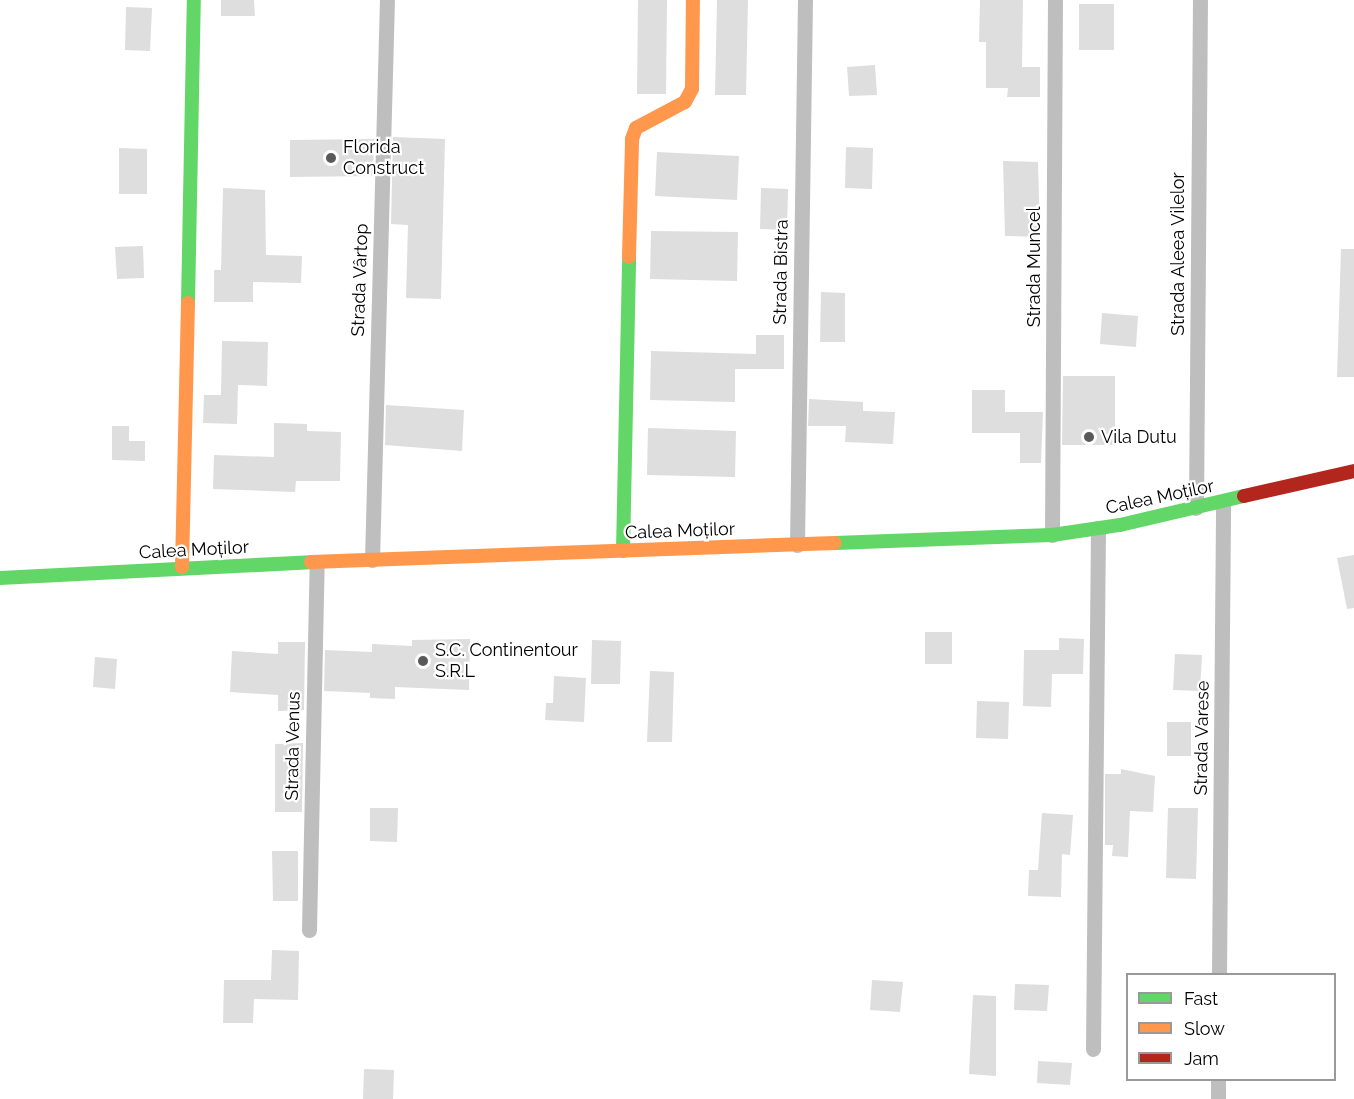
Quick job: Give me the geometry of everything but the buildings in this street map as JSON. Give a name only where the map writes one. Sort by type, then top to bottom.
[{"type":"main road","points":[[182,567],[194,0]]},
{"type":"main road","points":[[623,551],[632,139],[636,128],[685,102],[692,89],[693,0]]},
{"type":"main road","name":"Calea Moților","points":[[0,578],[182,567],[1052,535],[1196,508],[1354,471]]},
{"type":"street","name":"Strada Vârtop","points":[[372,560],[387,0]]},
{"type":"street","name":"Strada Bistra","points":[[796,545],[805,0]]},
{"type":"street","name":"Strada Muncel","points":[[1052,535],[1055,0]]},
{"type":"street","name":"Strada Aleea Vilelor","points":[[1196,508],[1200,0]]},
{"type":"street","name":"Strada Varese","points":[[1219,973],[1223,502]]},
{"type":"street","points":[[1093,1049],[1098,528]]},
{"type":"street","name":"Strada Venus","points":[[309,930],[317,562]]},
{"type":"street","points":[[1218,1081],[1218,1099]]},
{"type":"traffic: fast","points":[[188,303],[194,0]]},
{"type":"traffic: fast","points":[[623,551],[629,257]]},
{"type":"traffic: fast","points":[[835,543],[1052,535],[1120,525],[1244,496]]},
{"type":"traffic: fast","points":[[0,578],[311,562]]},
{"type":"traffic: slow","points":[[629,257],[632,139],[636,128],[685,102],[692,89],[693,0]]},
{"type":"traffic: slow","points":[[182,567],[188,303]]},
{"type":"traffic: slow","points":[[311,562],[835,543]]},
{"type":"traffic: jam","points":[[1244,496],[1354,471]]},
{"type":"place","name":"Florida Construct","points":[[331,158]]},
{"type":"place","name":"Vila Dutu","points":[[1089,437]]},
{"type":"place","name":"S.C. Continentour S.R.L","points":[[423,661]]}]
